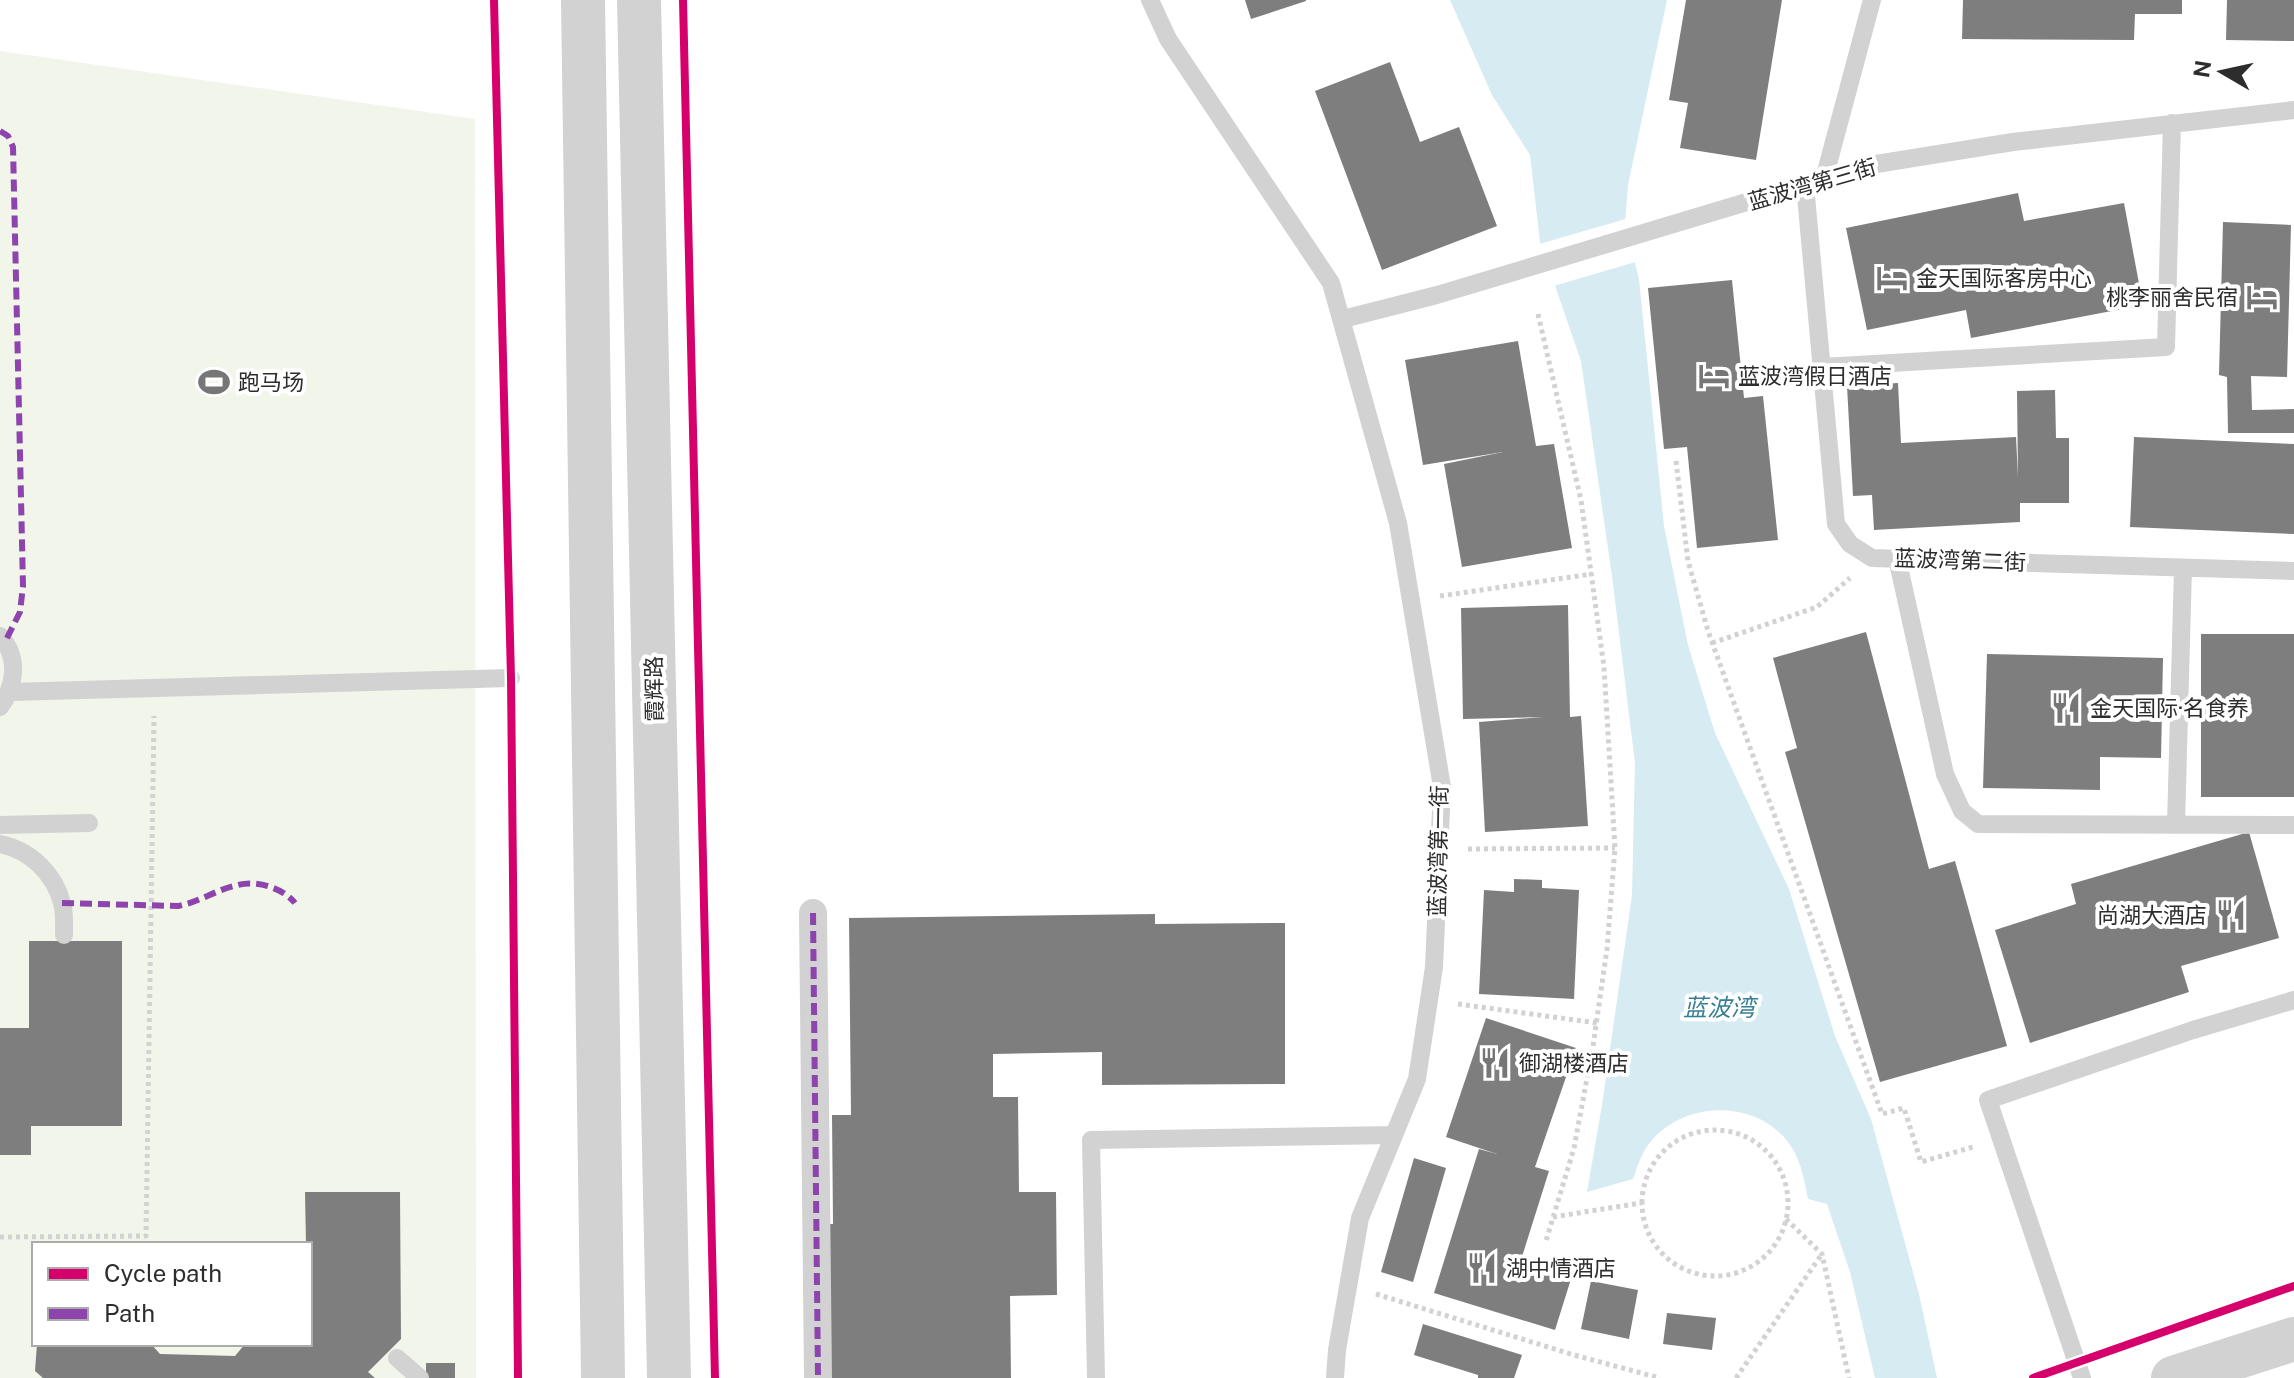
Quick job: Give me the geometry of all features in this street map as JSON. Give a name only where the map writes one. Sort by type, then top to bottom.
[{"type":"street","points":[[583,0],[603,1378]]},
{"type":"street","name":"霞辉路","points":[[639,0],[669,1378]]},
{"type":"street","points":[[813,913],[818,1378]]},
{"type":"street","points":[[2173,1378],[2294,1339]]},
{"type":"lane","name":"蓝波湾第一街","points":[[1150,0],[1168,39],[1331,283],[1398,523],[1442,787],[1434,967],[1417,1079],[1360,1218],[1335,1378]]},
{"type":"lane","points":[[1824,179],[1872,0]]},
{"type":"lane","name":"蓝波湾第三街","points":[[1343,319],[1437,295],[1870,165],[2013,142],[2294,110]]},
{"type":"lane","points":[[1822,367],[2166,347],[2172,123]]},
{"type":"lane","name":"蓝波湾第二街","points":[[1805,185],[1836,524],[1850,544],[1872,558],[2294,571]]},
{"type":"lane","points":[[1897,558],[1945,774],[1962,811],[1978,824],[2294,825]]},
{"type":"lane","points":[[2176,825],[2183,568]]},
{"type":"lane","points":[[0,636],[13,658],[14,675],[5,699],[154,687],[511,678]]},
{"type":"lane","points":[[0,825],[89,823]]},
{"type":"lane","points":[[0,844],[24,852],[45,870],[62,903],[64,935]]},
{"type":"lane","points":[[2082,1378],[1988,1100],[2193,1030],[2294,1000]]},
{"type":"lane","points":[[1096,1378],[1091,1140],[1394,1135]]},
{"type":"lane","points":[[397,1358],[420,1378]]},
{"type":"path","points":[[1538,314],[1581,500],[1592,574],[1604,667],[1615,848],[1597,1023],[1574,1148],[1546,1241]]},
{"type":"path","points":[[1676,461],[1688,561],[1712,643],[1882,1114],[1904,1108],[1921,1162],[2001,1139]]},
{"type":"path","points":[[1712,643],[1817,607],[1872,558]]},
{"type":"path","points":[[1411,600],[1592,574]]},
{"type":"path","points":[[0,1237],[146,1236],[154,687]]},
{"type":"path","points":[[1439,849],[1615,848]]},
{"type":"path","points":[[1429,1000],[1597,1023]]},
{"type":"path","points":[[1723,1129],[1747,1136],[1767,1151],[1781,1171],[1788,1195],[1786,1219],[1777,1241],[1762,1260],[1742,1272],[1719,1277],[1695,1274],[1673,1264],[1656,1248],[1645,1227],[1641,1203],[1645,1179],[1657,1157],[1676,1141],[1699,1131],[1723,1129]]},
{"type":"path","points":[[1553,1217],[1641,1203]]},
{"type":"path","points":[[1786,1219],[1822,1254],[1849,1378]]},
{"type":"path","points":[[1736,1378],[1822,1254]]},
{"type":"path","points":[[1348,1285],[1574,1355],[1660,1378]]},
{"type":"shaded area","points":[[0,51],[475,119],[476,1378],[0,1378]]},
{"type":"water","name":"蓝波湾","points":[[1450,0],[1667,0],[1628,185],[1625,223],[1639,279],[1664,526],[1688,645],[1715,733],[1789,889],[1835,1036],[1871,1119],[1919,1294],[1937,1378],[1875,1378],[1850,1272],[1827,1204],[1808,1199],[1801,1169],[1788,1142],[1758,1118],[1720,1110],[1683,1118],[1666,1127],[1652,1140],[1633,1179],[1587,1192],[1632,895],[1635,763],[1581,361],[1540,242],[1530,155],[1492,95]]},
{"type":"pier","points":[[1629,218],[1639,261],[1550,287],[1536,245]]},
{"type":"building","points":[[1245,0],[1306,0],[1306,1],[1251,19]]},
{"type":"building","points":[[1686,0],[1782,0],[1756,160],[1680,148],[1688,103],[1669,100]]},
{"type":"building","points":[[1963,0],[2182,0],[2182,14],[2135,14],[2134,40],[1962,39]]},
{"type":"building","points":[[2227,0],[2294,0],[2294,41],[2226,40]]},
{"type":"building","points":[[1390,62],[1420,142],[1459,127],[1497,226],[1382,270],[1315,91]]},
{"type":"building","points":[[2018,193],[2024,221],[2124,203],[2143,305],[1971,338],[1966,310],[1867,330],[1846,228]]},
{"type":"building","points":[[2223,222],[2291,225],[2287,377],[2251,376],[2252,410],[2294,409],[2294,433],[2228,433],[2227,377],[2219,375]]},
{"type":"building","points":[[1732,280],[1744,398],[1763,396],[1778,540],[1697,548],[1687,447],[1664,449],[1648,288]]},
{"type":"building","points":[[1518,341],[1536,446],[1554,444],[1572,548],[1462,567],[1444,464],[1503,452],[1423,465],[1405,360]]},
{"type":"building","points":[[1898,383],[1901,443],[2016,437],[2018,477],[2017,391],[2055,390],[2056,438],[2069,438],[2069,503],[2020,503],[2020,522],[1874,530],[1872,495],[1853,496],[1847,386]]},
{"type":"building","points":[[2134,437],[2294,444],[2294,534],[2130,527]]},
{"type":"building","points":[[1568,605],[1570,717],[1581,716],[1588,826],[1485,832],[1479,722],[1543,717],[1463,719],[1461,608]]},
{"type":"building","points":[[1866,632],[1929,869],[1955,861],[2007,1046],[1880,1082],[1785,752],[1797,748],[1773,658]]},
{"type":"building","points":[[2201,634],[2294,634],[2294,797],[2201,797]]},
{"type":"building","points":[[1987,654],[2163,658],[2161,758],[2100,757],[2100,790],[1983,788]]},
{"type":"building","points":[[2249,832],[2279,938],[2181,966],[2189,992],[2030,1043],[1995,930],[2076,904],[2071,884]]},
{"type":"building","points":[[1514,879],[1542,880],[1542,888],[1579,890],[1574,999],[1479,994],[1484,890],[1514,892]]},
{"type":"building","points":[[1155,914],[1155,924],[1285,923],[1285,1084],[1102,1085],[1102,1052],[993,1054],[993,1097],[1018,1097],[1019,1192],[1056,1192],[1057,1295],[1010,1296],[1011,1378],[826,1378],[825,1224],[833,1224],[832,1115],[851,1115],[849,918]]},
{"type":"building","points":[[29,941],[122,941],[122,1126],[31,1126],[31,1155],[0,1155],[0,1028],[29,1028]]},
{"type":"building","points":[[1486,1018],[1576,1048],[1535,1167],[1549,1171],[1520,1263],[1571,1279],[1555,1330],[1434,1293],[1479,1149],[1497,1154],[1446,1137]]},
{"type":"building","points":[[1414,1158],[1446,1168],[1413,1282],[1381,1272]]},
{"type":"building","points":[[305,1192],[400,1192],[401,1339],[368,1372],[375,1378],[43,1378],[35,1371],[37,1346],[153,1346],[160,1354],[235,1356],[243,1346],[312,1346],[312,1242],[306,1242]]},
{"type":"building","points":[[1591,1281],[1638,1290],[1629,1339],[1581,1329]]},
{"type":"building","points":[[1667,1313],[1716,1318],[1712,1350],[1663,1344]]},
{"type":"building","points":[[1423,1324],[1522,1355],[1514,1378],[1478,1378],[1478,1375],[1414,1355]]},
{"type":"building","points":[[426,1363],[455,1363],[455,1378],[426,1378]]},
{"type":"marked path","points":[[0,131],[8,136],[13,147],[23,586],[20,612],[5,642]]},
{"type":"marked path","points":[[62,903],[178,906],[245,884],[277,889],[295,903]]},
{"type":"marked path","points":[[813,913],[818,1378]]},
{"type":"cycle path","points":[[494,0],[511,678],[518,1378]]},
{"type":"cycle path","points":[[683,0],[715,1378]]},
{"type":"cycle path","points":[[2033,1378],[2294,1286]]},
{"type":"place","name":"金天国际客房中心","points":[[1892,278]]},
{"type":"place","name":"桃李丽舍民宿","points":[[2262,297]]},
{"type":"place","name":"蓝波湾假日酒店","points":[[1714,376]]},
{"type":"place","name":"跑马场","points":[[214,382]]},
{"type":"place","name":"金天国际·名食养","points":[[2066,708]]},
{"type":"place","name":"尚湖大酒店","points":[[2231,915]]},
{"type":"place","name":"御湖楼酒店","points":[[1495,1063]]},
{"type":"place","name":"湖中情酒店","points":[[1482,1268]]}]
